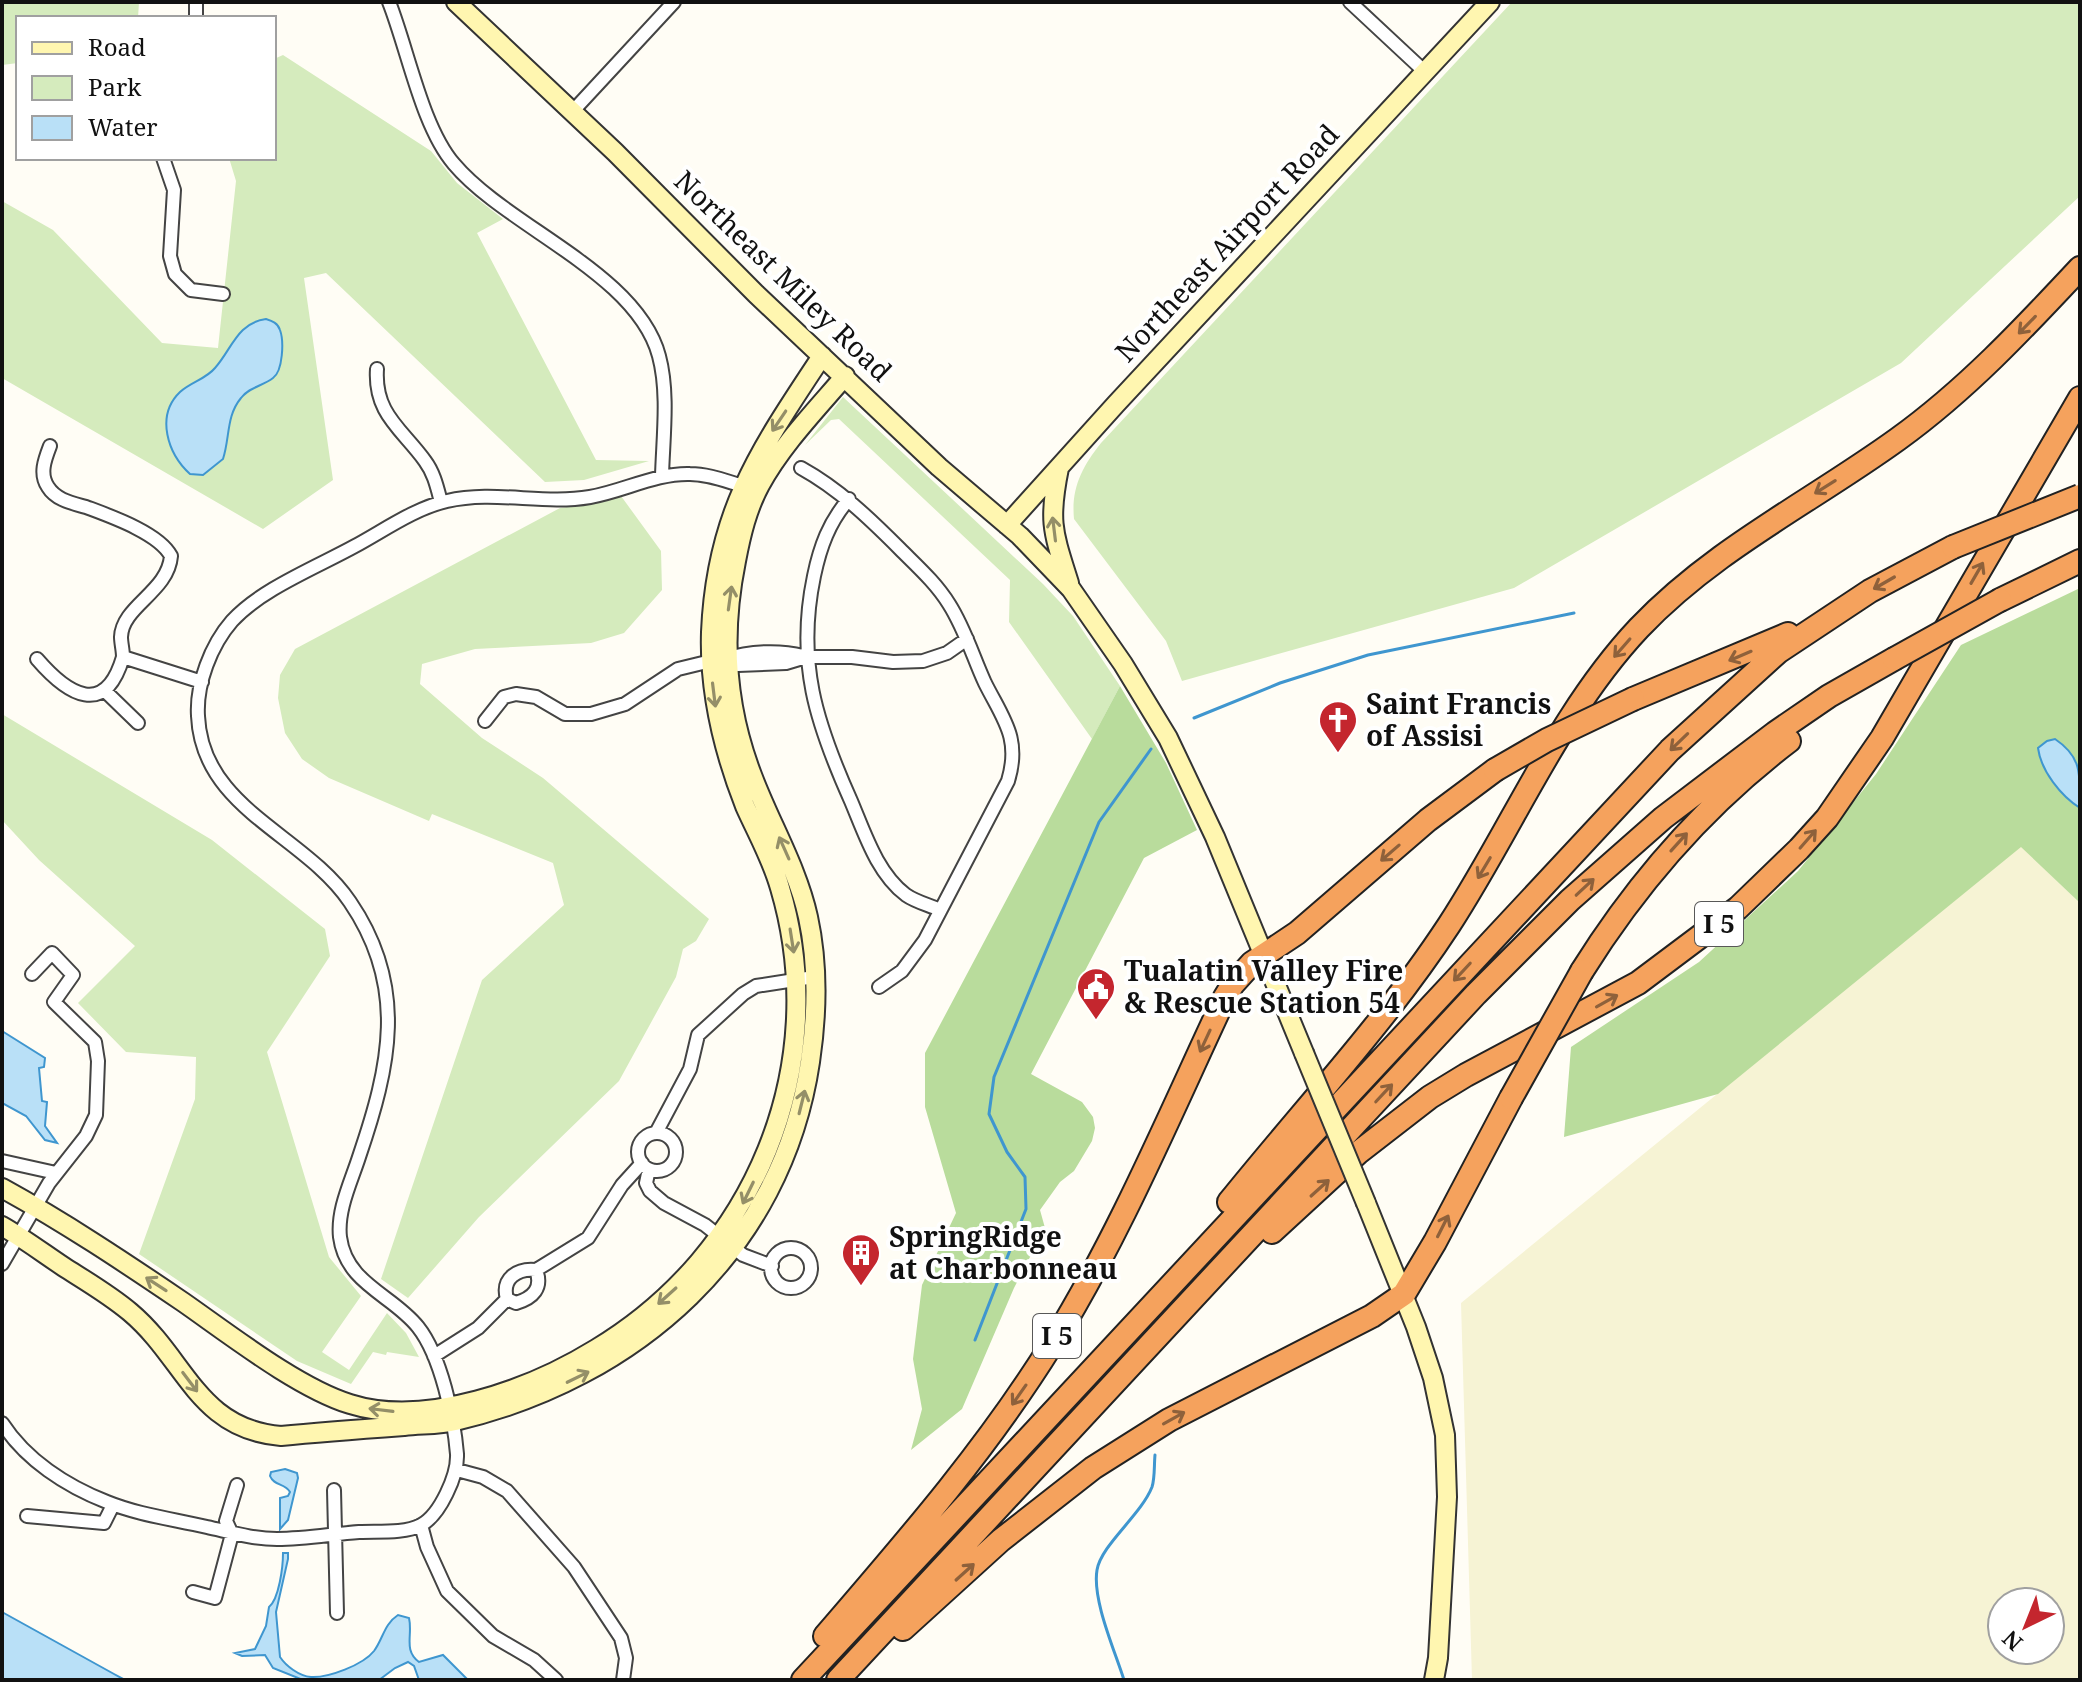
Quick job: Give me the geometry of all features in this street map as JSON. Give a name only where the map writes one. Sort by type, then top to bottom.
[{"type":"highway","name":"I 5","points":[[1151,1305],[1230,1200],[1330,1081],[1421,965],[1472,889],[1581,698],[1626,642],[1667,600],[1708,566],[1896,440],[1946,402],[2005,347],[2080,268]]},
{"type":"highway","name":"I 5","points":[[1197,1293],[1263,1240],[1359,1152],[1430,1097],[1638,983],[1714,929],[1766,884],[1827,818],[1869,759],[2080,398]]},
{"type":"highway","name":"I 5","points":[[803,1680],[1670,750],[1778,652],[1836,612],[1906,570],[1953,547],[2080,496]]},
{"type":"highway","name":"I 5","points":[[838,1680],[1476,994],[1619,855],[1707,783],[1829,696],[2000,600],[2080,561]]},
{"type":"highway","name":"I 5","points":[[789,1680],[924,1518],[1025,1386],[1076,1305],[1113,1235],[1225,997],[1243,971],[1297,933],[1428,820],[1495,770],[1547,740],[1633,699],[1836,612]]},
{"type":"highway","name":"I 5","points":[[844,1680],[1001,1540],[1093,1468],[1169,1420],[1372,1316],[1404,1294],[1582,971],[1633,896],[1685,835],[1751,771],[1834,708],[1863,677]]},
{"type":"street","points":[[389,2],[432,128],[451,161],[493,198],[619,293],[644,321],[659,356],[663,376],[662,476]]},
{"type":"street","name":"Northeast Miley Road","points":[[456,2],[573,111],[733,271],[939,467],[1034,549],[1071,589]]},
{"type":"street","points":[[573,111],[674,2]]},
{"type":"street","points":[[1350,2],[1424,71]]},
{"type":"street","name":"Northeast Airport Road","points":[[1007,525],[1490,2]]},
{"type":"street","points":[[164,160],[174,190],[170,256],[175,274],[191,290],[223,294]]},
{"type":"street","points":[[10,1230],[130,1312],[208,1405],[229,1422],[249,1432],[281,1436],[451,1414],[551,1390],[626,1350],[696,1292],[727,1243],[775,1129],[788,1082],[805,978],[781,891],[727,757],[718,718],[718,660],[712,611],[718,566],[725,534],[750,488],[765,442],[822,356]]},
{"type":"street","points":[[377,369],[376,381],[389,419],[430,469],[441,502]]},
{"type":"street","points":[[750,488],[845,376]]},
{"type":"street","points":[[37,659],[56,681],[72,691],[93,694],[104,690],[114,681],[123,657],[121,636],[124,623],[159,586],[170,565],[171,556],[160,542],[135,528],[56,496],[44,480],[43,469],[50,446]]},
{"type":"street","points":[[1059,467],[1052,505],[1053,535],[1071,589],[1130,675],[1168,738],[1215,837],[1404,1294],[1433,1378],[1447,1455],[1438,1658],[1434,1680]]},
{"type":"street","points":[[801,468],[849,499],[932,581],[953,611],[1010,729],[1013,759],[1008,781],[911,961],[892,980],[879,987]]},
{"type":"street","points":[[2,1423],[18,1445],[55,1475],[113,1505],[232,1534],[279,1539],[399,1530],[421,1525],[442,1501],[457,1470],[451,1414],[434,1356],[424,1336],[407,1315],[356,1274],[346,1257],[340,1237],[344,1202],[386,1064],[389,1021],[382,972],[360,919],[339,887],[313,861],[240,804],[217,774],[201,738],[198,717],[202,682],[221,636],[248,607],[351,548],[441,502],[495,496],[547,499],[590,497],[662,476],[699,474],[750,488]]},
{"type":"street","points":[[849,499],[830,525],[818,558],[811,591],[806,657],[820,726],[881,867],[892,883],[905,894],[940,910]]},
{"type":"street","points":[[485,721],[504,697],[516,694],[536,697],[565,714],[580,715],[614,708],[639,697],[667,674],[738,655],[788,652],[806,657],[923,661],[947,653],[967,639]]},
{"type":"street","points":[[123,657],[202,682]]},
{"type":"street","points":[[104,690],[138,723]]},
{"type":"street","points":[[2,1264],[10,1230],[35,1206],[92,1126],[96,1104],[98,1051],[90,1035],[54,1002],[73,977],[72,972],[52,953],[32,974]]},
{"type":"street","points":[[772,1266],[743,1255],[705,1225],[657,1197],[646,1183],[645,1166],[638,1148],[643,1140],[656,1133],[686,1078],[698,1035],[756,986],[805,978]]},
{"type":"street","points":[[645,1166],[665,1170],[675,1158],[673,1142],[667,1136],[656,1133]]},
{"type":"street","points":[[2,1161],[56,1173]]},
{"type":"street","points":[[536,1270],[539,1279],[537,1290],[529,1300],[516,1303],[507,1299],[504,1290],[507,1281],[516,1273],[536,1270],[588,1238],[622,1185],[645,1166]]},
{"type":"street","points":[[2,1188],[35,1206],[332,1397],[374,1410],[451,1414]]},
{"type":"street","points":[[434,1356],[469,1335],[507,1299]]},
{"type":"street","points":[[457,1470],[483,1477],[507,1491],[574,1567],[621,1638],[626,1658],[623,1680]]},
{"type":"street","points":[[193,1592],[215,1598],[232,1534],[226,1521],[237,1485]]},
{"type":"street","points":[[334,1490],[337,1613]]},
{"type":"street","points":[[27,1516],[104,1523],[113,1505]]},
{"type":"street","points":[[421,1525],[427,1547],[447,1591],[493,1636],[534,1660],[556,1680]]},
{"type":"shaded area","points":[[2021,846],[2080,903],[2080,1680],[1472,1680],[1461,1303]]},
{"type":"green space","points":[[2,2],[139,2],[138,16],[16,16],[16,63],[2,65]]},
{"type":"green space","points":[[1512,2],[2080,2],[2080,196],[1901,363],[1514,588],[1182,681],[1166,641],[1074,519],[1074,497],[1083,469],[1101,443]]},
{"type":"green space","points":[[283,55],[431,151],[457,183],[503,219],[477,233],[596,460],[649,461],[584,480],[545,482],[326,273],[304,278],[333,480],[263,529],[2,378],[2,201],[53,230],[162,343],[218,348],[236,181],[230,160],[276,160],[276,58]]},
{"type":"green space","points":[[843,397],[1043,584],[1073,616],[1120,686],[1092,739],[1009,622],[1010,580],[839,419],[831,420],[805,445]]},
{"type":"green space","points":[[621,496],[661,551],[662,590],[624,633],[591,643],[475,649],[422,664],[420,684],[482,738],[543,778],[709,919],[696,941],[683,949],[676,977],[619,1081],[479,1217],[408,1298],[381,1279],[482,980],[564,905],[553,863],[432,814],[429,821],[329,778],[302,759],[285,733],[278,698],[280,675],[295,649],[560,508]]},
{"type":"green space","points":[[2080,588],[2080,903],[2021,847],[1718,1094],[1564,1137],[1571,1047],[1699,962],[1798,871],[1876,774],[1961,645]]},
{"type":"green space","points":[[1120,686],[1166,763],[1197,830],[1144,858],[1031,1074],[1082,1102],[1093,1117],[1095,1128],[1092,1141],[1074,1171],[1060,1182],[1040,1210],[1045,1228],[1014,1288],[962,1409],[911,1450],[922,1409],[913,1359],[922,1285],[956,1213],[925,1107],[925,1053]]},
{"type":"green space","points":[[2,714],[212,840],[325,929],[330,956],[267,1052],[329,1257],[361,1296],[322,1352],[349,1370],[387,1313],[406,1333],[419,1357],[373,1352],[351,1384],[297,1361],[139,1254],[195,1099],[196,1057],[126,1052],[78,1003],[135,946],[39,860],[2,820]]},
{"type":"water","points":[[266,319],[276,324],[281,335],[279,369],[269,381],[248,391],[236,405],[223,459],[203,475],[190,474],[176,456],[167,434],[166,423],[172,402],[180,392],[211,372],[242,331],[256,321]]},
{"type":"water","points":[[2055,739],[2070,753],[2078,768],[2080,808],[2053,782],[2040,757],[2038,748]]},
{"type":"water","points":[[2,1031],[45,1058],[44,1067],[39,1068],[42,1101],[47,1102],[45,1126],[57,1143],[45,1140],[26,1116],[2,1103]]},
{"type":"water","points":[[285,1469],[297,1473],[298,1478],[288,1520],[280,1529],[280,1498],[288,1496],[290,1492],[270,1476],[271,1472]]},
{"type":"water","points":[[283,1553],[288,1553],[288,1559],[276,1612],[280,1657],[293,1670],[318,1677],[354,1666],[374,1651],[387,1627],[398,1615],[409,1618],[411,1652],[419,1662],[443,1655],[468,1680],[419,1680],[414,1666],[408,1662],[379,1680],[303,1680],[273,1668],[265,1655],[242,1656],[235,1653],[255,1649],[278,1590]]},
{"type":"water","points":[[2,1612],[114,1674],[125,1680],[2,1680]]},
{"type":"waterway","points":[[1194,718],[1280,683],[1368,655],[1574,613]]},
{"type":"waterway","points":[[975,1340],[1026,1209],[1025,1177],[1007,1152],[989,1114],[994,1077],[1099,822],[1151,749]]},
{"type":"waterway","points":[[1124,1680],[1101,1610],[1097,1570],[1106,1550],[1147,1498],[1152,1487],[1155,1455]]},
{"type":"place","name":"Saint Francis of Assisi","points":[[1338,754]]},
{"type":"place","name":"Tualatin Valley Fire & Rescue Station 54","points":[[1096,1021]]},
{"type":"place","name":"SpringRidge at Charbonneau","points":[[861,1287]]}]
